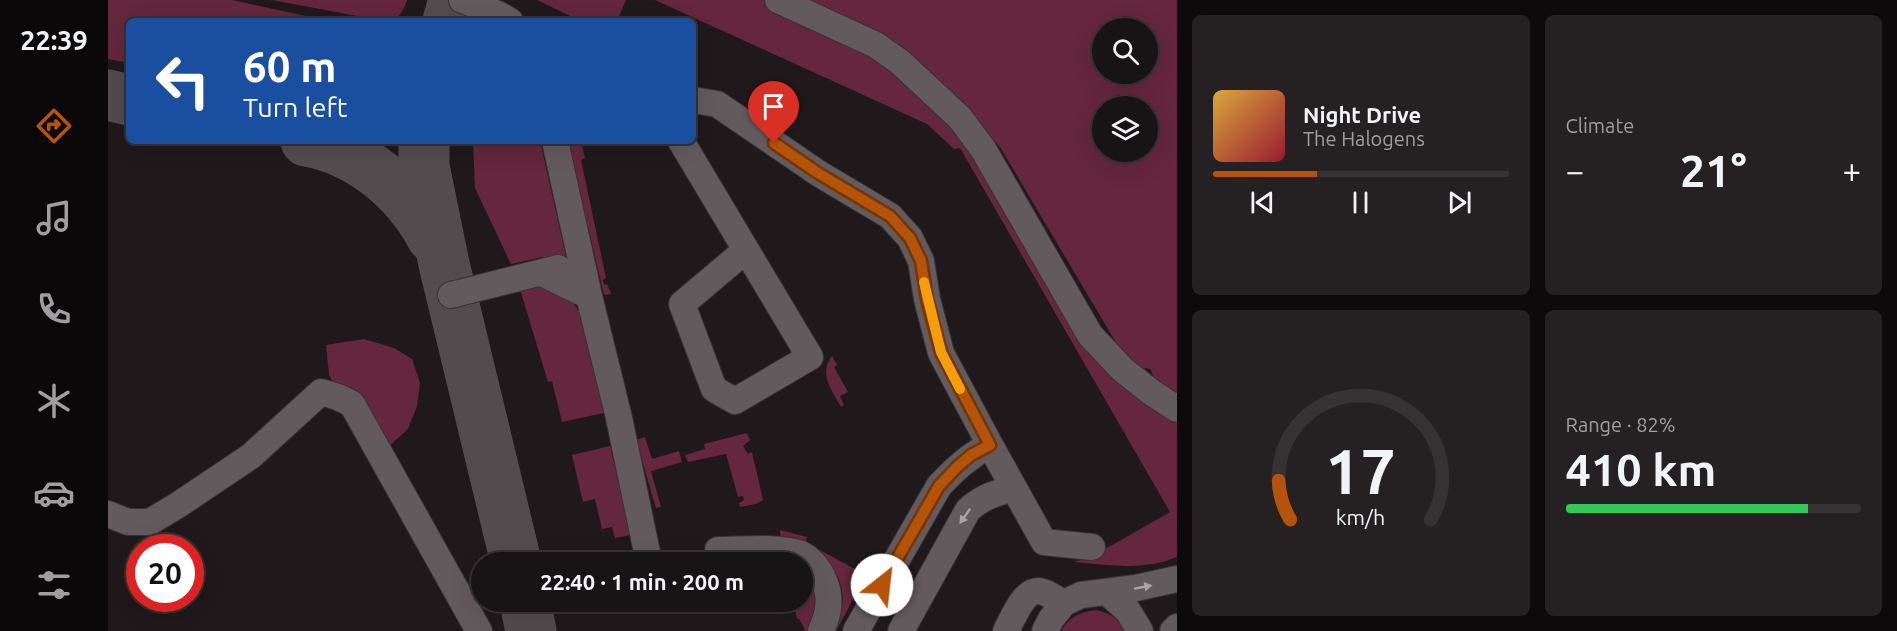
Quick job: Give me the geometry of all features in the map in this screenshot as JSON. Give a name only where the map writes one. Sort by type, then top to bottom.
[{"type":"street","points":[[462,0],[505,18]]},
{"type":"street","points":[[778,0],[876,45],[900,62],[960,118],[983,149],[1090,335],[1122,369],[1177,409]]},
{"type":"street","points":[[696,100],[717,104],[818,173],[890,216],[910,238],[921,261],[927,299],[941,352],[1044,542],[1092,547]]},
{"type":"street","points":[[556,144],[581,262],[619,418],[658,552]]},
{"type":"street","points":[[683,144],[810,357],[735,401],[714,388],[682,304],[746,250]]},
{"type":"street","points":[[451,295],[581,262]]},
{"type":"street","points":[[542,273],[589,296]]},
{"type":"street","points":[[108,514],[128,522],[150,522],[178,506],[250,456],[321,392],[338,397],[352,404],[479,631]]},
{"type":"street","points":[[856,631],[939,486],[971,455],[990,445]]},
{"type":"street","points":[[901,631],[968,510],[986,496],[1014,488]]},
{"type":"street","points":[[718,550],[782,550],[801,554],[817,567],[826,585],[830,609],[821,631]]},
{"type":"street","points":[[1045,631],[1064,603],[1081,595],[1162,584],[1177,579]]},
{"type":"street","points":[[1006,631],[1022,601],[1031,593],[1038,591],[1064,603]]},
{"type":"street","points":[[1108,593],[1128,611],[1140,631]]},
{"type":"street","points":[[1173,631],[1177,627]]},
{"type":"shaded area","points":[[108,0],[232,0],[315,18],[126,18],[126,62],[108,59]]},
{"type":"shaded area","points":[[272,0],[407,0],[404,8],[394,18],[368,18]]},
{"type":"shaded area","points":[[537,0],[626,0],[618,18],[575,18]]},
{"type":"shaded area","points":[[655,0],[777,0],[890,53],[992,155],[1129,389],[1177,418],[1177,557],[1139,566],[1074,562],[1093,556],[1170,512],[960,148],[954,149],[927,124]]},
{"type":"shaded area","points":[[801,0],[1177,0],[1177,404],[1164,397],[1150,369],[1145,368],[1143,371],[1121,351],[1000,147],[902,46]]},
{"type":"shaded area","points":[[473,144],[541,144],[567,261],[556,264],[543,257],[511,264],[475,188]]},
{"type":"shaded area","points":[[569,144],[582,144],[585,158],[581,160],[606,278],[603,280],[611,294],[604,295]]},
{"type":"shaded area","points":[[534,281],[570,298],[580,313],[604,413],[562,422],[552,381],[548,382],[519,286]]},
{"type":"shaded area","points":[[364,339],[394,348],[412,359],[420,383],[417,406],[408,429],[377,457],[329,375],[326,345]]},
{"type":"shaded area","points":[[832,356],[837,365],[834,367],[848,392],[840,396],[844,405],[841,407],[826,376],[826,369]]},
{"type":"shaded area","points":[[747,433],[750,440],[743,446],[748,454],[752,452],[763,500],[740,507],[739,503],[744,500],[743,496],[738,497],[726,454],[688,462],[685,455],[705,449],[704,444]]},
{"type":"shaded area","points":[[645,437],[652,459],[679,451],[682,462],[651,471],[661,507],[656,508],[636,440]]},
{"type":"shaded area","points":[[610,446],[631,535],[615,538],[612,527],[602,529],[595,499],[583,502],[572,455]]},
{"type":"shaded area","points":[[780,530],[807,537],[805,542],[866,575],[836,631],[833,631],[843,599],[837,576],[824,557],[804,543],[781,539]]},
{"type":"shaded area","points":[[813,579],[818,582],[824,597],[809,631],[803,631],[805,629],[797,619],[795,612],[813,612]]},
{"type":"shaded area","points":[[1096,610],[1113,617],[1126,631],[1061,631],[1076,616]]},
{"type":"taxiway","points":[[449,18],[454,0]]},
{"type":"taxiway","points":[[108,95],[126,99]]},
{"type":"taxiway","points":[[318,144],[345,153],[380,175],[409,203],[432,237]]},
{"type":"taxiway","points":[[424,144],[424,166],[444,264],[514,552]]},
{"type":"taxiway","points":[[527,612],[531,631]]},
{"type":"slow traffic","points":[[924,282],[941,352],[960,389]]},
{"type":"route","points":[[774,143],[818,173],[890,216],[910,238],[921,261],[927,299],[941,352],[990,445],[971,455],[939,486],[882,585]]}]
